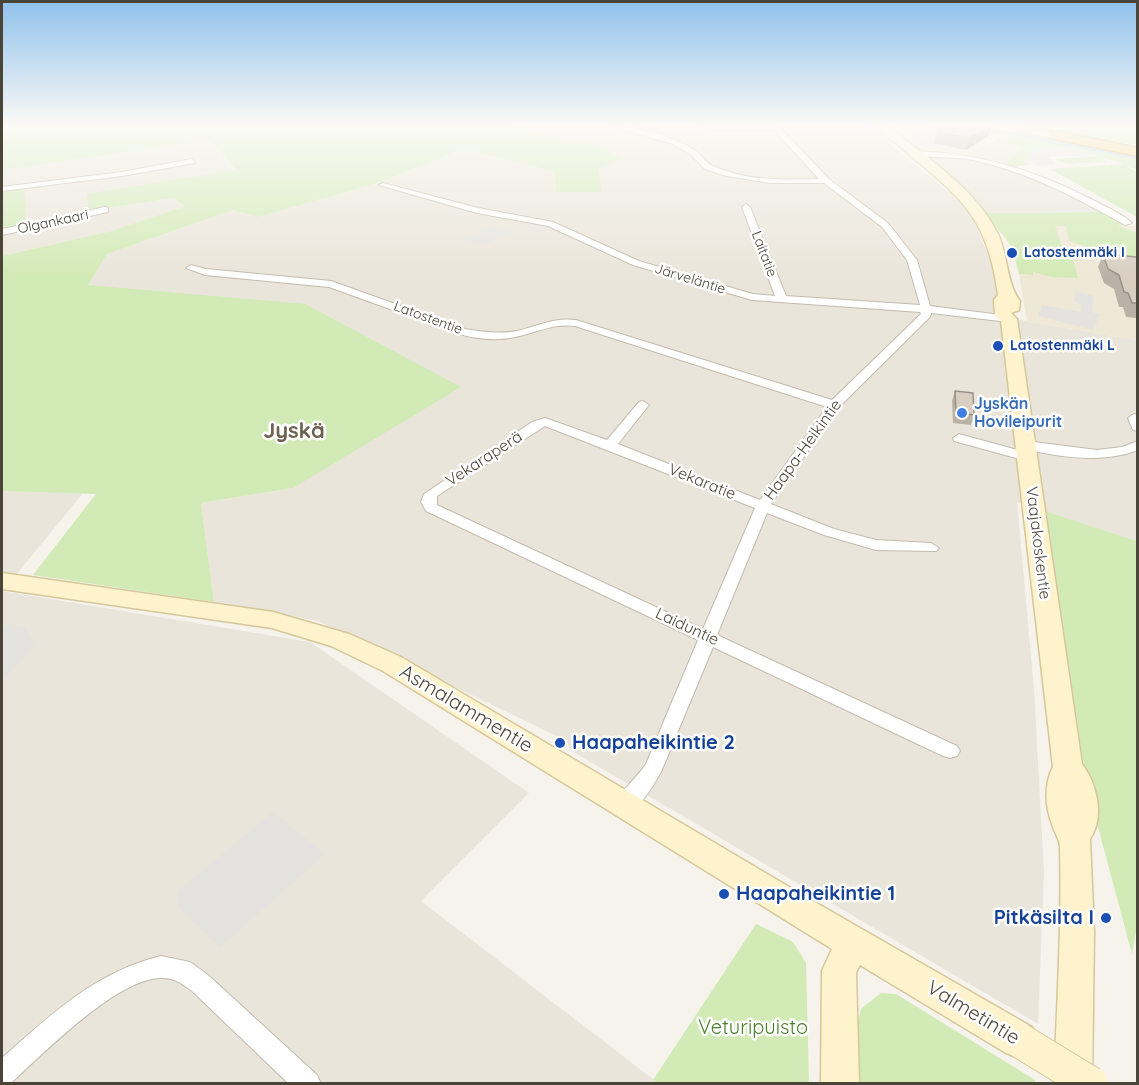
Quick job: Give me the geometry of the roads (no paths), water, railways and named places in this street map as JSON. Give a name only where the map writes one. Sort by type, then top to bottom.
[{"type":"main road","name":"Vaajakoskentie","points":[[944,177],[978,210],[1000,253],[1006,296],[1002,300],[1003,315],[1009,320],[1068,767],[1062,775],[1062,797],[1067,825],[1074,837],[1077,885],[1073,1083]]},
{"type":"main road","name":"Asmalammentie","points":[[7,588],[273,620],[340,640],[392,664],[625,803],[854,944]]},
{"type":"main road","name":"Valmetintie","points":[[854,944],[939,991],[1091,1083]]},
{"type":"main road","points":[[840,1083],[839,971],[854,944]]},
{"type":"street","points":[[2,189],[101,177]]},
{"type":"street","points":[[741,177],[763,182],[826,181]]},
{"type":"street","points":[[822,177],[885,225],[912,260],[926,309]]},
{"type":"street","points":[[1036,177],[1063,186],[1128,223]]},
{"type":"street","name":"Järveläntie","points":[[383,185],[458,206],[550,224],[636,263],[740,294],[782,300],[926,309],[1009,320]]},
{"type":"street","name":"Laitatie","points":[[746,207],[782,300]]},
{"type":"street","name":"Olgankaari","points":[[2,232],[84,217],[105,210]]},
{"type":"street","name":"Latostentie","points":[[191,268],[205,272],[331,284],[463,332],[479,335],[516,334],[554,321],[576,323],[834,405]]},
{"type":"street","name":"Haapa-Heikintie","points":[[625,803],[642,786],[654,767],[763,506],[834,405],[917,327],[926,315],[926,309]]},
{"type":"street","points":[[610,445],[643,405]]},
{"type":"street","name":"Vekaratie","points":[[545,422],[610,445],[829,532],[876,546],[931,548]]},
{"type":"street","name":"Vekaraperä","points":[[428,502],[431,494],[537,424],[545,422]]},
{"type":"street","points":[[959,438],[1026,451],[1093,454],[1120,453],[1137,445]]},
{"type":"street","name":"Laiduntie","points":[[428,502],[431,508],[950,751]]},
{"type":"street","points":[[2,1074],[108,986],[134,974],[159,968],[180,969],[200,983],[308,1083]]},
{"type":"place","name":"Latostenmäki I","points":[[1012,253]]},
{"type":"place","name":"Latostenmäki L","points":[[998,346]]},
{"type":"place","name":"Jyskän Hovileipurit","points":[[962,413]]},
{"type":"place","name":"Haapaheikintie 2","points":[[560,743]]},
{"type":"place","name":"Haapaheikintie 1","points":[[724,894]]},
{"type":"place","name":"Pitkäsilta I","points":[[1106,918]]},
{"type":"district","name":"Jyskä","points":[[294,431]]},
{"type":"park label","name":"Veturipuisto","points":[[753,1028]]}]
